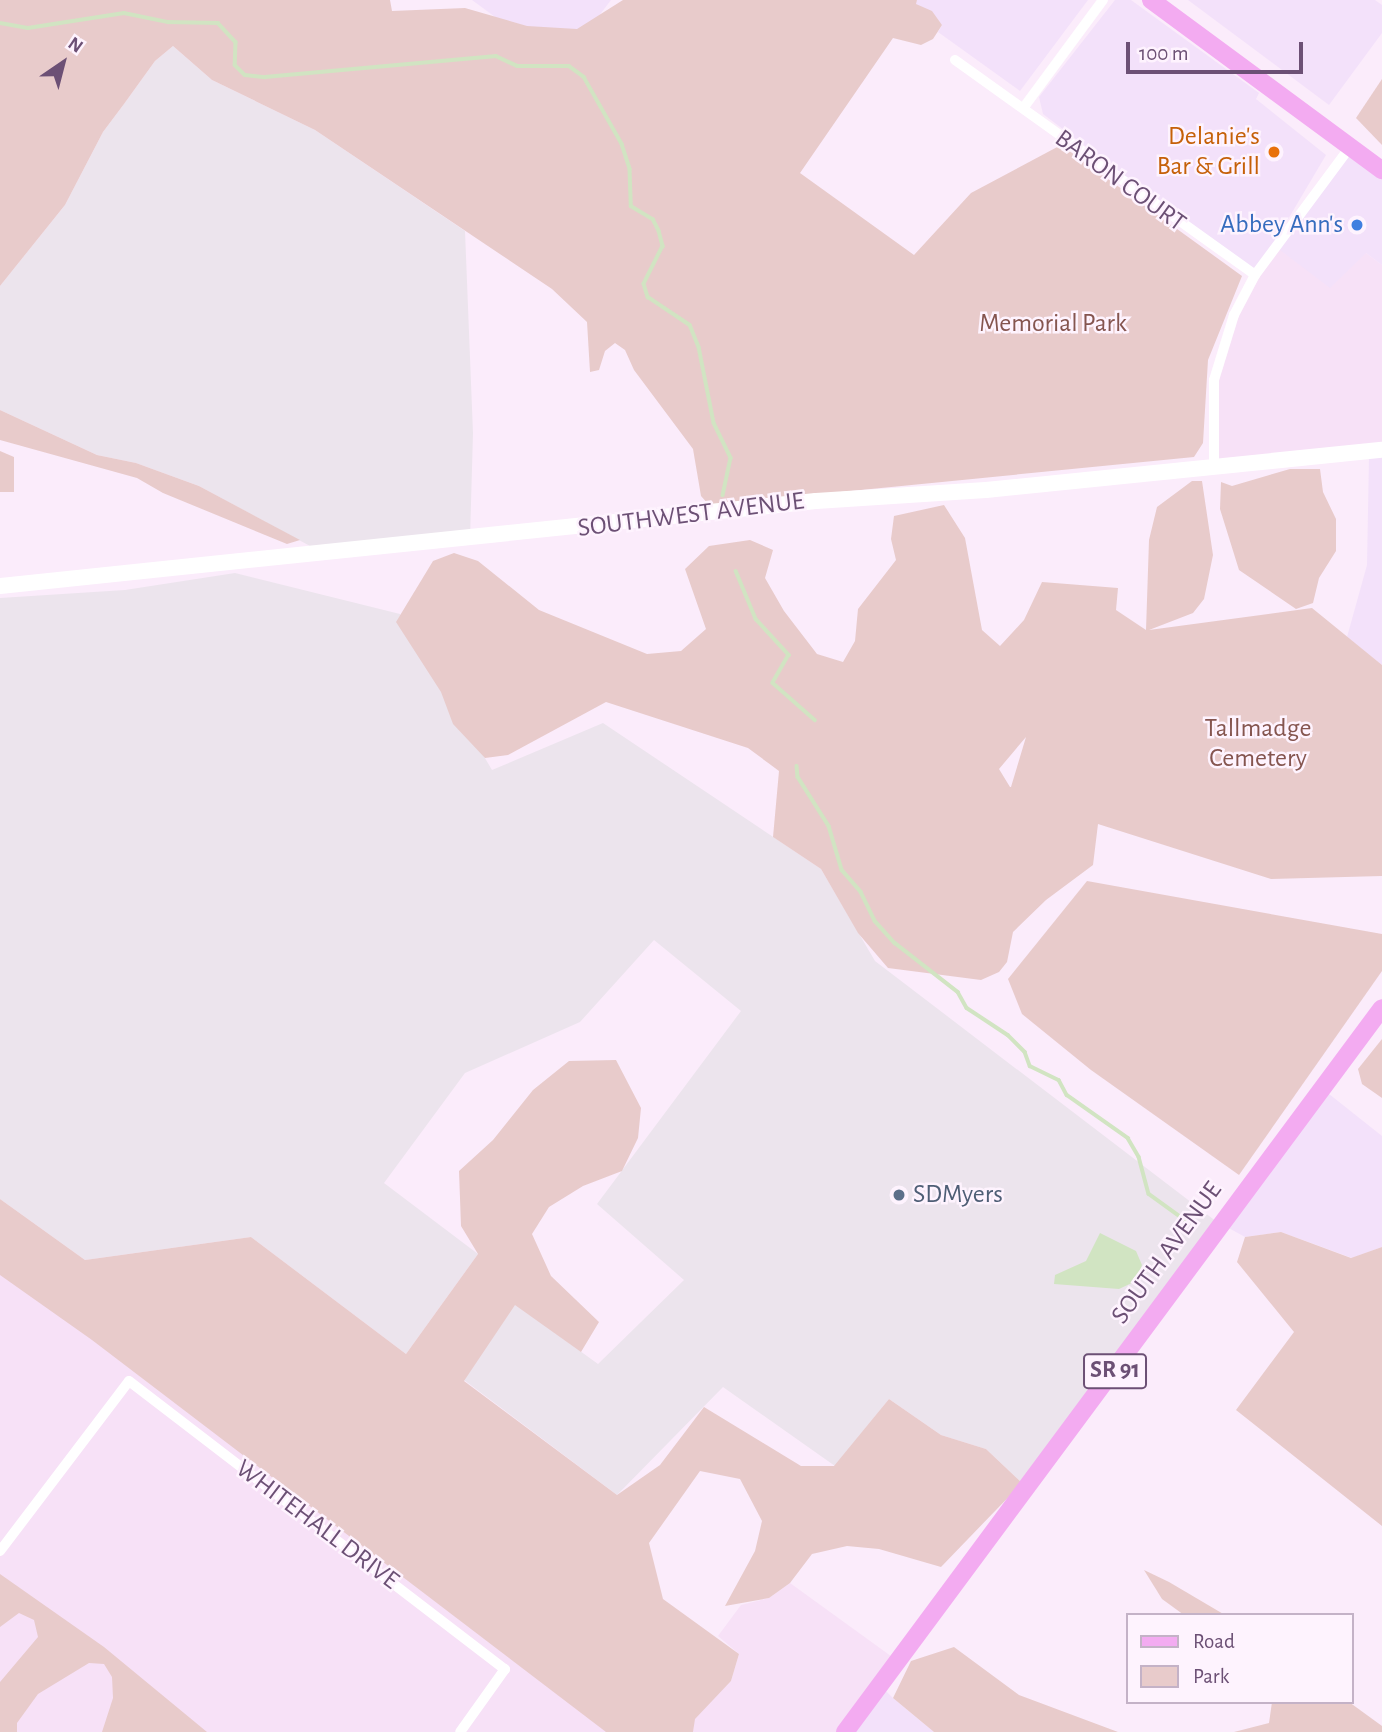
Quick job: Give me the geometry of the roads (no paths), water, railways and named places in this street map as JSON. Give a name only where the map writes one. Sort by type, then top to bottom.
[{"type":"main road","points":[[1151,0],[1382,170]]},
{"type":"main road","name":"SOUTH AVENUE","points":[[845,1732],[1382,1008]]},
{"type":"street","points":[[1024,107],[1103,0]]},
{"type":"street","name":"BARON COURT","points":[[955,60],[1024,107],[1053,133],[1255,275]]},
{"type":"street","points":[[1213,466],[1214,380],[1223,341],[1255,275],[1350,147]]},
{"type":"street","name":"SOUTHWEST AVENUE","points":[[0,586],[816,500],[986,490],[1382,450]]},
{"type":"street","name":"WHITEHALL DRIVE","points":[[0,1551],[129,1381],[505,1669],[460,1732]]},
{"type":"waterway","points":[[0,23],[28,28],[124,13],[168,22],[218,23],[236,42],[235,65],[245,75],[265,77],[496,56],[517,66],[569,66],[584,77],[622,144],[630,169],[631,206],[653,219],[659,231],[663,246],[644,284],[648,297],[690,325],[699,347],[714,423],[731,458],[723,495]]},
{"type":"waterway","points":[[736,571],[756,619],[789,655],[773,683],[815,720]]},
{"type":"waterway","points":[[797,766],[798,777],[829,826],[842,870],[861,892],[875,921],[895,943],[958,992],[967,1008],[1008,1035],[1025,1052],[1030,1066],[1059,1080],[1067,1095],[1128,1138],[1139,1157],[1149,1194],[1189,1223]]},
{"type":"place","name":"Delanie's Bar & Grill","points":[[1274,152]]},
{"type":"place","name":"Abbey Ann's","points":[[1357,225]]},
{"type":"place","name":"SDMyers","points":[[899,1195]]},
{"type":"park label","name":"Memorial Park","points":[[1053,324]]},
{"type":"park label","name":"Tallmadge Cemetery","points":[[1258,744]]}]
